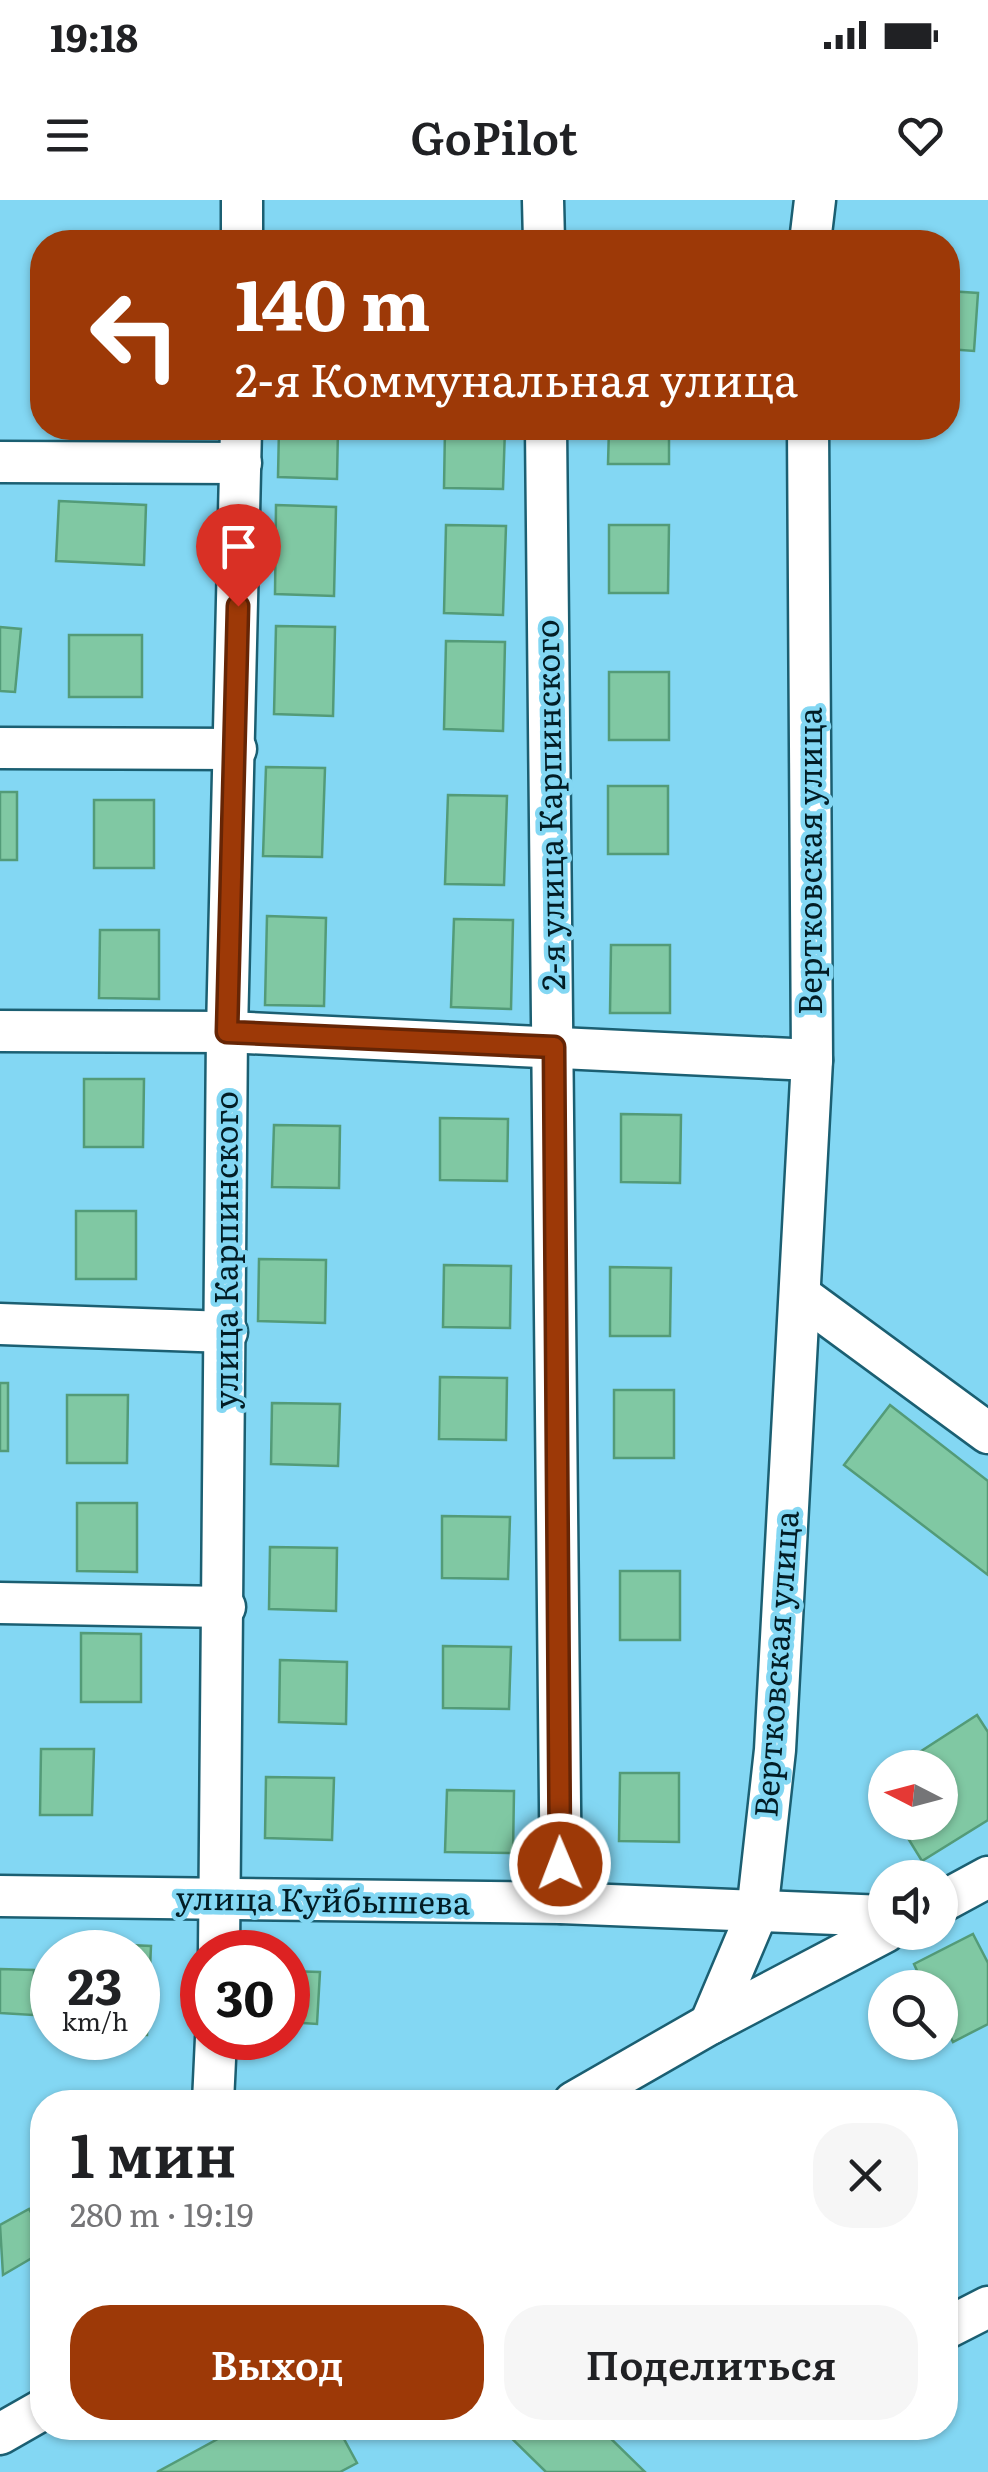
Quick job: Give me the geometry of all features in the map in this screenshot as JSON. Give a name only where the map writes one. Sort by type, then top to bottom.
[{"type":"street","points":[[242,200],[242,230]]},
{"type":"street","points":[[543,200],[544,230]]},
{"type":"street","points":[[811,230],[815,200]]},
{"type":"street","name":"2-я улица Карпинского","points":[[546,440],[561,1903]]},
{"type":"street","name":"Вертковская улица","points":[[710,2024],[758,1914],[774,1750],[812,1060],[808,440]]},
{"type":"street","points":[[0,462],[241,445]]},
{"type":"street","name":"улица Карпинского","points":[[220,1930],[227,1032],[241,445]]},
{"type":"street","points":[[0,748],[236,749]]},
{"type":"street","points":[[0,1031],[227,1032],[812,1060]]},
{"type":"street","points":[[800,1295],[988,1433]]},
{"type":"street","points":[[0,1324],[227,1332]]},
{"type":"street","points":[[0,1602],[225,1607]]},
{"type":"street","points":[[958,1893],[988,1877]]},
{"type":"street","name":"улица Куйбышева","points":[[0,1896],[561,1903],[868,1916]]},
{"type":"street","points":[[595,2090],[868,1941]]},
{"type":"street","points":[[214,2090],[215,2060]]},
{"type":"street","points":[[958,2323],[988,2308]]},
{"type":"street","points":[[0,2434],[30,2417]]},
{"type":"building","points":[[960,292],[978,293],[974,351],[960,350]]},
{"type":"building","points":[[279,440],[338,440],[337,479],[278,477]]},
{"type":"building","points":[[445,440],[505,440],[503,489],[444,488]]},
{"type":"building","points":[[609,440],[669,440],[669,464],[608,464]]},
{"type":"building","points":[[59,501],[146,505],[144,565],[56,561]]},
{"type":"building","points":[[276,505],[336,507],[334,596],[275,594]]},
{"type":"building","points":[[446,525],[506,526],[503,615],[444,613]]},
{"type":"building","points":[[609,525],[669,525],[668,593],[609,593]]},
{"type":"building","points":[[276,626],[335,627],[333,716],[274,714]]},
{"type":"building","points":[[0,627],[21,629],[15,692],[0,691]]},
{"type":"building","points":[[69,635],[142,635],[142,697],[69,697]]},
{"type":"building","points":[[446,641],[505,642],[503,731],[444,729]]},
{"type":"building","points":[[609,672],[669,672],[669,740],[609,740]]},
{"type":"building","points":[[266,767],[325,768],[322,857],[263,856]]},
{"type":"building","points":[[608,786],[668,786],[668,854],[608,854]]},
{"type":"building","points":[[0,792],[17,792],[17,860],[0,860]]},
{"type":"building","points":[[448,795],[507,796],[504,885],[445,884]]},
{"type":"building","points":[[94,800],[154,800],[154,868],[94,868]]},
{"type":"building","points":[[267,916],[326,918],[324,1006],[265,1005]]},
{"type":"building","points":[[454,919],[513,920],[511,1009],[451,1007]]},
{"type":"building","points":[[100,930],[159,930],[159,999],[99,998]]},
{"type":"building","points":[[611,945],[670,945],[670,1013],[610,1013]]},
{"type":"building","points":[[84,1079],[144,1079],[143,1147],[84,1147]]},
{"type":"building","points":[[621,1114],[681,1115],[680,1183],[621,1182]]},
{"type":"building","points":[[440,1118],[508,1119],[507,1181],[440,1180]]},
{"type":"building","points":[[274,1125],[340,1126],[339,1188],[272,1187]]},
{"type":"building","points":[[76,1211],[136,1211],[136,1279],[76,1279]]},
{"type":"building","points":[[259,1259],[326,1260],[325,1323],[258,1321]]},
{"type":"building","points":[[444,1265],[511,1266],[510,1328],[443,1327]]},
{"type":"building","points":[[610,1267],[671,1268],[670,1336],[610,1336]]},
{"type":"building","points":[[440,1377],[507,1378],[506,1440],[439,1439]]},
{"type":"building","points":[[0,1383],[8,1383],[8,1451],[0,1451]]},
{"type":"building","points":[[614,1390],[674,1390],[674,1458],[614,1458]]},
{"type":"building","points":[[67,1395],[128,1395],[127,1463],[67,1463]]},
{"type":"building","points":[[272,1403],[340,1404],[338,1466],[271,1464]]},
{"type":"building","points":[[890,1405],[988,1481],[988,1575],[844,1465]]},
{"type":"building","points":[[77,1503],[137,1503],[137,1572],[77,1571]]},
{"type":"building","points":[[442,1516],[510,1517],[508,1579],[442,1578]]},
{"type":"building","points":[[270,1547],[337,1548],[336,1611],[269,1609]]},
{"type":"building","points":[[620,1571],[680,1571],[680,1640],[620,1640]]},
{"type":"building","points":[[81,1633],[141,1634],[141,1702],[81,1702]]},
{"type":"building","points":[[443,1646],[511,1647],[509,1709],[443,1708]]},
{"type":"building","points":[[280,1660],[347,1662],[346,1724],[279,1722]]},
{"type":"building","points":[[977,1715],[988,1732],[988,1820],[958,1839],[958,1750],[923,1750]]},
{"type":"building","points":[[41,1749],[94,1749],[92,1815],[40,1815]]},
{"type":"building","points":[[620,1773],[679,1773],[679,1842],[619,1841]]},
{"type":"building","points":[[266,1777],[334,1778],[332,1840],[265,1838]]},
{"type":"building","points":[[447,1790],[514,1791],[513,1853],[445,1852]]},
{"type":"building","points":[[909,1840],[956,1840],[924,1860]]},
{"type":"building","points":[[973,1934],[988,1963],[988,2024],[958,2039],[958,1970],[917,1970],[914,1964],[942,1950],[958,1950],[958,1942]]},
{"type":"building","points":[[0,1969],[30,1970],[30,2015],[0,2013]]},
{"type":"building","points":[[310,1972],[320,1972],[317,2024],[310,2024]]},
{"type":"building","points":[[30,2211],[30,2259],[3,2275],[0,2225]]},
{"type":"building","points":[[216,2440],[345,2440],[357,2463],[340,2472],[157,2472]]},
{"type":"building","points":[[513,2440],[612,2440],[645,2472],[546,2472]]},
{"type":"route","points":[[238,606],[227,1032],[554,1047],[560,1864]]}]
